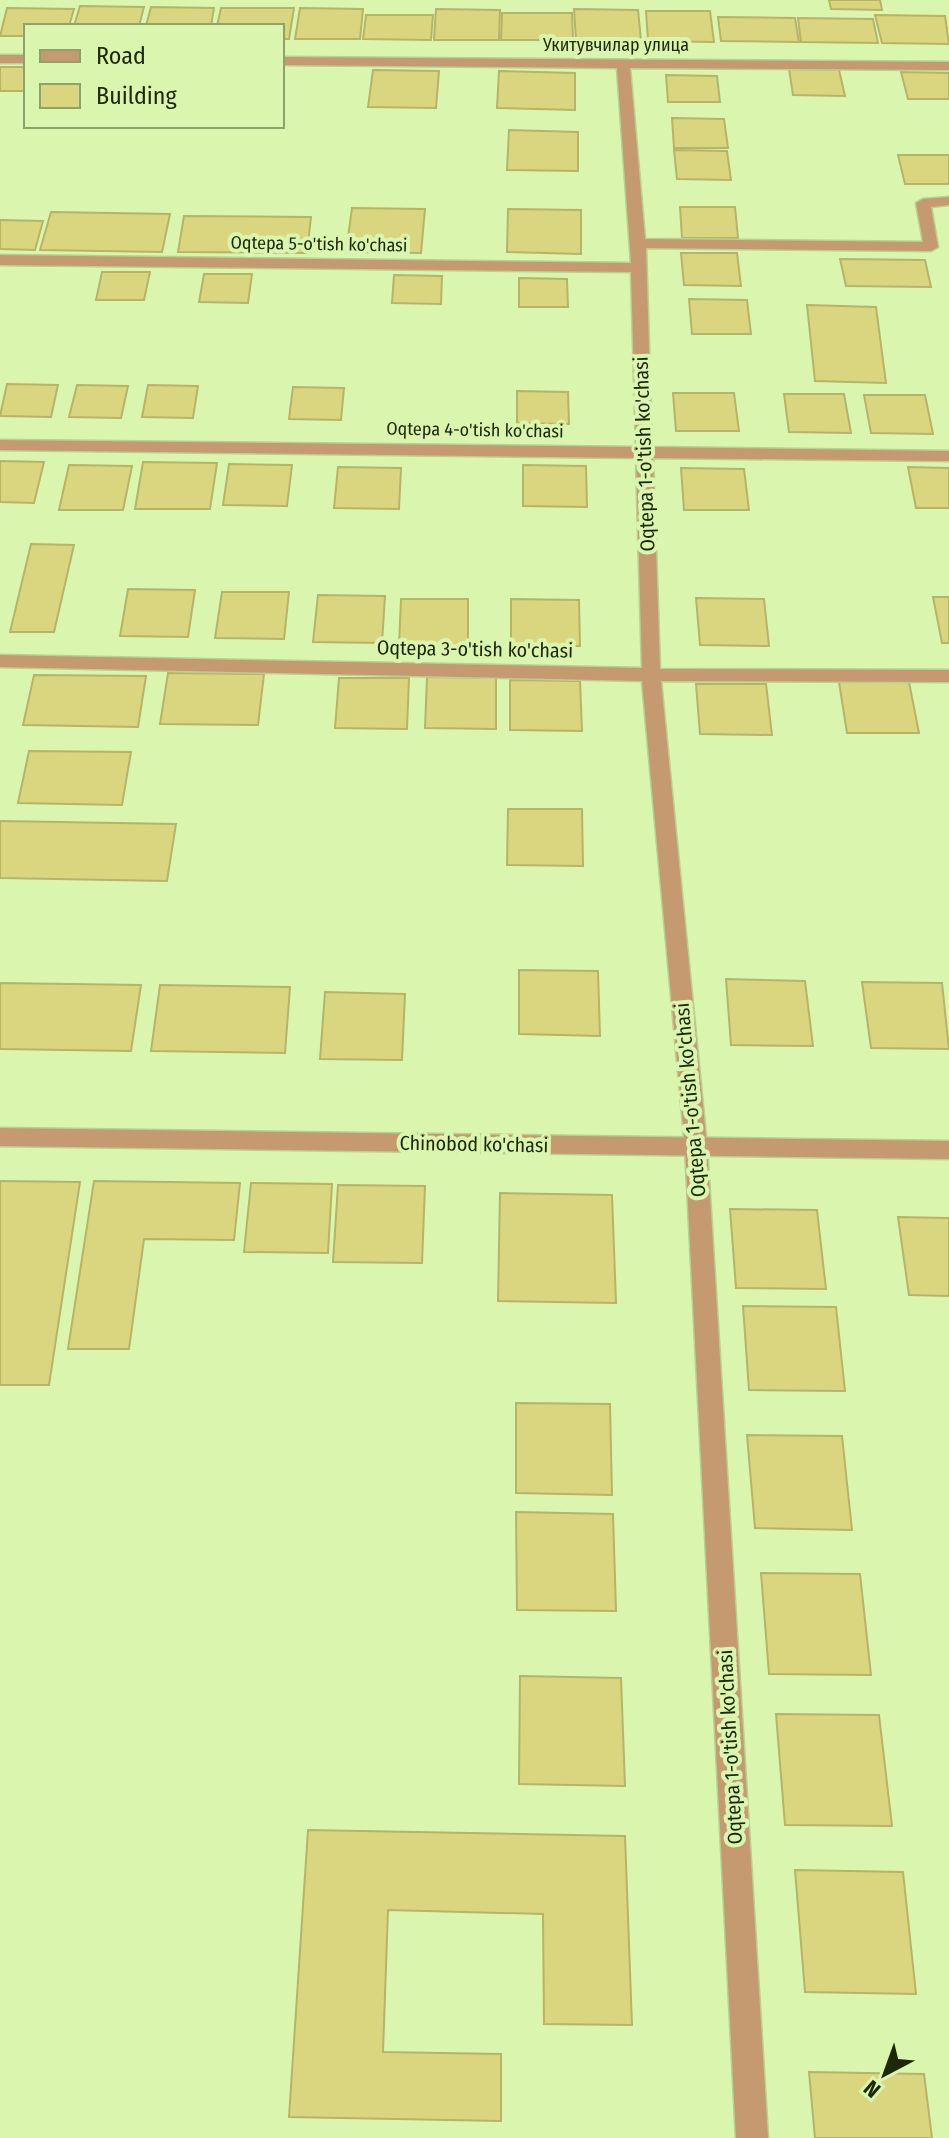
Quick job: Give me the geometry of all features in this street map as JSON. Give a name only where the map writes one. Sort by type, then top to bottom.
[{"type":"street","points":[[0,59],[24,59]]},
{"type":"street","name":"Укитувчилар улица","points":[[284,61],[949,66]]},
{"type":"street","name":"Oqtepa 1-o'tish ko'chasi","points":[[623,63],[638,243],[651,675],[696,1147],[752,2138]]},
{"type":"street","points":[[638,243],[931,247],[923,203],[949,201]]},
{"type":"street","name":"Oqtepa 5-o'tish ko'chasi","points":[[0,260],[638,268]]},
{"type":"street","name":"Oqtepa 4-o'tish ko'chasi","points":[[0,445],[949,456]]},
{"type":"street","name":"Oqtepa 3-o'tish ko'chasi","points":[[0,661],[651,675],[949,676]]},
{"type":"street","name":"Chinobod ko'chasi","points":[[0,1137],[949,1150]]},
{"type":"building","points":[[829,0],[880,0],[882,10],[831,9]]},
{"type":"building","points":[[80,6],[144,7],[140,24],[75,24]]},
{"type":"building","points":[[151,7],[214,8],[211,24],[147,24]]},
{"type":"building","points":[[7,8],[74,9],[70,24],[24,24],[24,36],[0,36]]},
{"type":"building","points":[[221,8],[294,8],[289,39],[284,39],[284,24],[217,24]]},
{"type":"building","points":[[300,8],[363,9],[360,39],[295,39]]},
{"type":"building","points":[[436,9],[500,10],[499,40],[434,40]]},
{"type":"building","points":[[574,9],[638,10],[641,40],[576,40]]},
{"type":"building","points":[[646,11],[710,11],[714,42],[648,41]]},
{"type":"building","points":[[502,13],[572,13],[573,40],[501,40]]},
{"type":"building","points":[[366,15],[433,15],[431,40],[363,39]]},
{"type":"building","points":[[875,15],[945,16],[949,44],[882,43]]},
{"type":"building","points":[[718,17],[795,18],[799,42],[721,41]]},
{"type":"building","points":[[798,18],[873,19],[878,43],[801,42]]},
{"type":"building","points":[[0,67],[24,67],[24,91],[0,91]]},
{"type":"building","points":[[789,69],[839,70],[845,96],[793,95]]},
{"type":"building","points":[[373,70],[439,71],[436,108],[368,107]]},
{"type":"building","points":[[499,71],[575,73],[575,110],[497,108]]},
{"type":"building","points":[[901,72],[949,73],[949,99],[908,99]]},
{"type":"building","points":[[666,75],[717,76],[720,102],[668,102]]},
{"type":"building","points":[[672,118],[724,119],[728,148],[674,148]]},
{"type":"building","points":[[509,130],[578,132],[578,171],[507,170]]},
{"type":"building","points":[[674,150],[727,151],[731,180],[677,179]]},
{"type":"building","points":[[898,155],[949,155],[949,184],[905,184]]},
{"type":"building","points":[[680,207],[735,207],[738,238],[682,238]]},
{"type":"building","points":[[352,208],[425,209],[421,253],[346,252]]},
{"type":"building","points":[[508,209],[581,210],[581,254],[507,252]]},
{"type":"building","points":[[51,212],[170,214],[162,252],[40,250]]},
{"type":"building","points":[[184,216],[311,217],[307,253],[178,252]]},
{"type":"building","points":[[0,220],[43,221],[35,250],[0,249]]},
{"type":"building","points":[[681,253],[737,253],[741,286],[684,285]]},
{"type":"building","points":[[840,259],[925,260],[931,287],[846,286]]},
{"type":"building","points":[[102,272],[150,272],[144,300],[96,300]]},
{"type":"building","points":[[204,274],[252,274],[248,303],[199,302]]},
{"type":"building","points":[[394,275],[442,276],[441,304],[392,303]]},
{"type":"building","points":[[519,278],[567,279],[568,307],[519,307]]},
{"type":"building","points":[[689,299],[747,300],[751,334],[692,334]]},
{"type":"building","points":[[807,305],[876,307],[886,383],[815,381]]},
{"type":"building","points":[[7,384],[58,385],[51,417],[0,416]]},
{"type":"building","points":[[77,385],[128,386],[121,418],[69,417]]},
{"type":"building","points":[[148,385],[198,386],[193,418],[142,417]]},
{"type":"building","points":[[293,387],[344,388],[341,420],[289,419]]},
{"type":"building","points":[[517,391],[568,392],[569,424],[517,423]]},
{"type":"building","points":[[673,393],[734,393],[739,431],[676,431]]},
{"type":"building","points":[[784,394],[844,394],[851,433],[789,432]]},
{"type":"building","points":[[864,395],[925,395],[933,434],[871,433]]},
{"type":"building","points":[[0,461],[44,462],[34,503],[0,502]]},
{"type":"building","points":[[143,462],[217,463],[210,509],[135,509]]},
{"type":"building","points":[[229,464],[292,465],[287,506],[223,505]]},
{"type":"building","points":[[69,465],[132,466],[123,510],[59,510]]},
{"type":"building","points":[[523,465],[586,466],[587,507],[523,506]]},
{"type":"building","points":[[338,467],[401,468],[399,509],[334,508]]},
{"type":"building","points":[[908,467],[949,468],[949,508],[916,508]]},
{"type":"building","points":[[681,468],[744,469],[749,510],[684,510]]},
{"type":"building","points":[[31,544],[74,545],[54,632],[10,632]]},
{"type":"building","points":[[128,589],[195,590],[188,637],[120,636]]},
{"type":"building","points":[[222,592],[289,592],[284,639],[215,638]]},
{"type":"building","points":[[318,595],[385,596],[382,643],[313,642]]},
{"type":"building","points":[[933,597],[949,597],[949,643],[942,643]]},
{"type":"building","points":[[696,598],[764,599],[769,646],[700,645]]},
{"type":"building","points":[[401,599],[468,599],[468,646],[399,646]]},
{"type":"building","points":[[511,599],[579,600],[580,646],[511,646]]},
{"type":"building","points":[[168,673],[264,674],[258,725],[160,724]]},
{"type":"building","points":[[34,675],[146,676],[138,727],[23,725]]},
{"type":"building","points":[[427,677],[496,678],[496,729],[425,728]]},
{"type":"building","points":[[339,678],[409,678],[407,729],[335,728]]},
{"type":"building","points":[[510,680],[580,681],[582,731],[510,730]]},
{"type":"building","points":[[839,682],[909,682],[919,733],[847,733]]},
{"type":"building","points":[[696,684],[766,684],[772,735],[700,734]]},
{"type":"building","points":[[29,751],[131,752],[122,805],[18,803]]},
{"type":"building","points":[[508,809],[582,809],[583,866],[507,865]]},
{"type":"building","points":[[0,821],[176,824],[167,881],[0,878]]},
{"type":"building","points":[[519,970],[598,971],[600,1036],[519,1034]]},
{"type":"building","points":[[726,979],[805,981],[813,1046],[731,1045]]},
{"type":"building","points":[[862,982],[942,983],[949,1049],[871,1048]]},
{"type":"building","points":[[0,983],[141,985],[131,1051],[0,1049]]},
{"type":"building","points":[[160,985],[290,987],[285,1053],[151,1051]]},
{"type":"building","points":[[325,992],[405,994],[402,1060],[320,1059]]},
{"type":"building","points":[[0,1181],[80,1182],[49,1385],[0,1385]]},
{"type":"building","points":[[94,1181],[240,1183],[234,1240],[144,1239],[129,1349],[68,1349]]},
{"type":"building","points":[[251,1183],[332,1184],[328,1253],[244,1252]]},
{"type":"building","points":[[338,1185],[425,1186],[422,1263],[333,1262]]},
{"type":"building","points":[[500,1193],[612,1195],[616,1303],[498,1301]]},
{"type":"building","points":[[730,1209],[817,1210],[826,1289],[736,1288]]},
{"type":"building","points":[[898,1217],[949,1218],[949,1296],[909,1295]]},
{"type":"building","points":[[743,1306],[836,1307],[845,1391],[749,1390]]},
{"type":"building","points":[[516,1403],[610,1404],[612,1495],[516,1493]]},
{"type":"building","points":[[747,1435],[842,1436],[852,1530],[755,1528]]},
{"type":"building","points":[[516,1512],[613,1514],[616,1611],[517,1610]]},
{"type":"building","points":[[761,1573],[860,1574],[871,1675],[769,1674]]},
{"type":"building","points":[[520,1676],[621,1678],[625,1786],[519,1784]]},
{"type":"building","points":[[776,1714],[879,1715],[892,1826],[785,1825]]},
{"type":"building","points":[[308,1830],[625,1836],[632,2025],[544,2024],[543,1914],[388,1910],[383,2052],[501,2054],[501,2121],[289,2117]]},
{"type":"building","points":[[795,1870],[903,1872],[916,1994],[805,1992]]},
{"type":"building","points":[[809,2072],[924,2074],[932,2138],[815,2138]]}]
